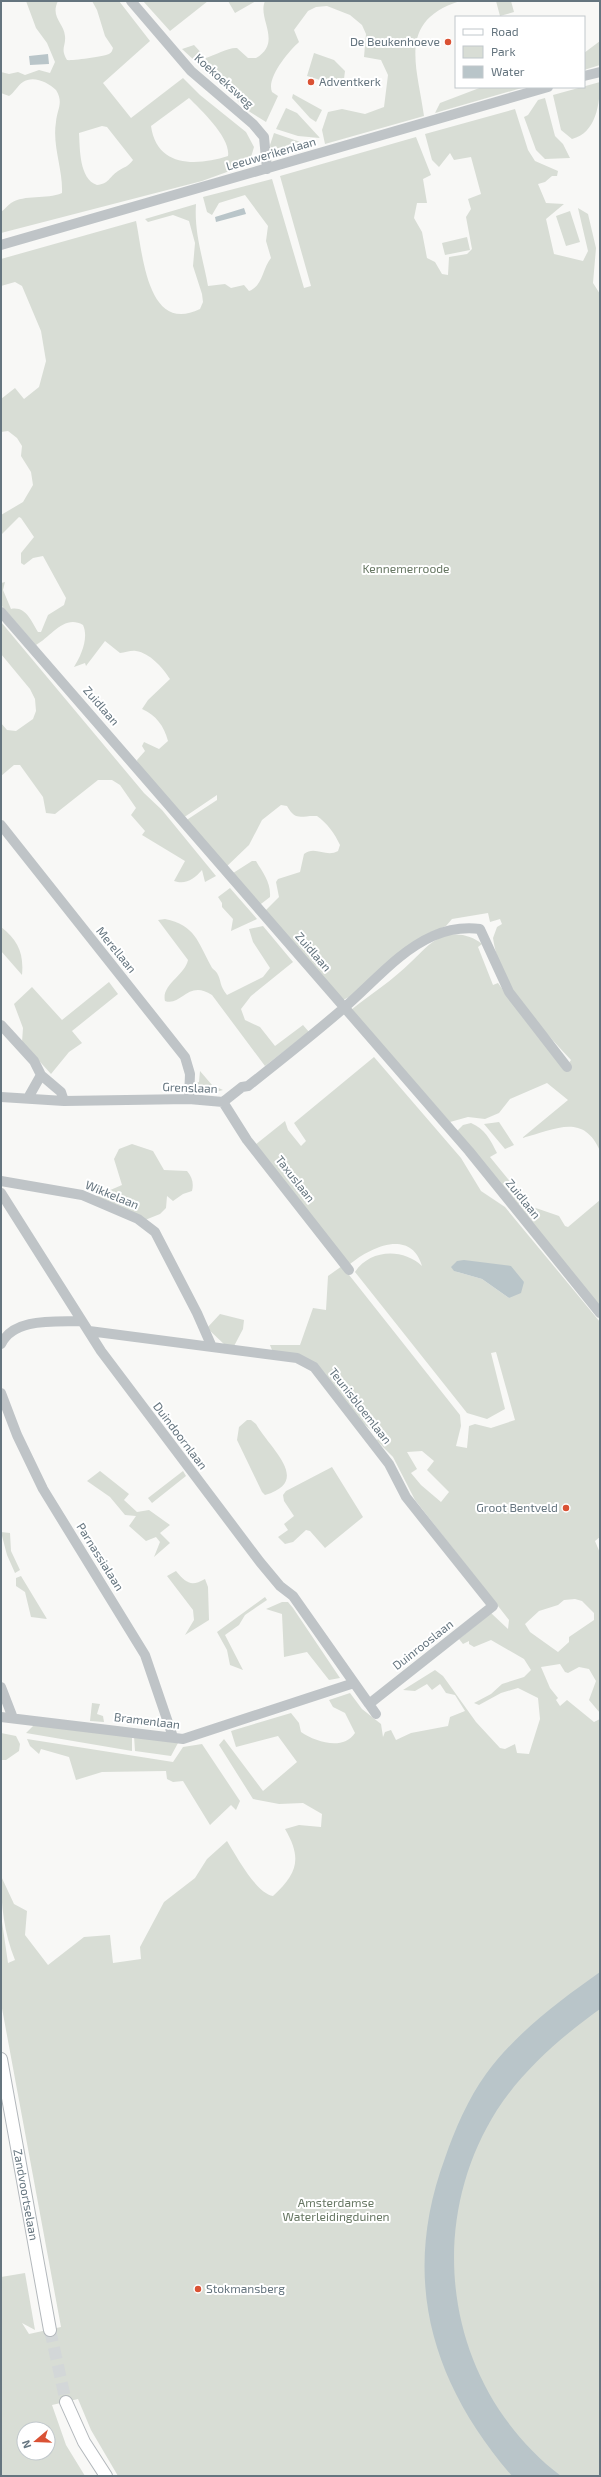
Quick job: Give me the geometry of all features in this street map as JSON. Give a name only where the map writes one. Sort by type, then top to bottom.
[{"type":"main road","name":"Zandvoortselaan","points":[[1,2059],[50,2330]]},
{"type":"main road","points":[[66,2402],[84,2442],[106,2476]]},
{"type":"street","name":"Koekoeksweg","points":[[131,1],[192,72],[253,124],[264,137],[268,169]]},
{"type":"street","points":[[585,76],[600,72]]},
{"type":"street","name":"Leeuwerikenlaan","points":[[1,245],[545,88]]},
{"type":"street","name":"Zuidlaan","points":[[1,612],[469,1151],[600,1313]]},
{"type":"street","name":"Merellaan","points":[[1,825],[185,1057],[190,1074],[189,1099]]},
{"type":"street","name":"Grenslaan","points":[[1,1097],[64,1101],[189,1099],[223,1102],[242,1087],[248,1086],[344,1007],[403,955],[432,936],[452,929],[465,927],[480,929],[509,992],[567,1067]]},
{"type":"street","points":[[1,1025],[34,1061],[41,1075],[61,1092],[64,1101]]},
{"type":"street","points":[[28,1098],[41,1075]]},
{"type":"street","name":"Taxuslaan","points":[[223,1102],[247,1140],[349,1270]]},
{"type":"street","name":"Wikkelaan","points":[[1,1181],[82,1195],[138,1219],[155,1232],[190,1299],[212,1347]]},
{"type":"street","name":"Duindoornlaan","points":[[1,1193],[88,1332],[191,1473],[277,1582],[293,1596],[354,1683]]},
{"type":"street","points":[[1,1344],[9,1333],[29,1324],[81,1321]]},
{"type":"street","name":"Teunisbloemlaan","points":[[88,1332],[297,1358],[314,1368],[392,1468],[406,1497],[493,1606]]},
{"type":"street","name":"Parnassialaan","points":[[1,1393],[17,1435],[43,1489],[145,1655],[173,1737]]},
{"type":"street","name":"Duinrooslaan","points":[[369,1704],[493,1606]]},
{"type":"street","points":[[354,1683],[376,1714]]},
{"type":"street","name":"Bramenlaan","points":[[1,1717],[183,1739],[203,1734],[354,1683]]},
{"type":"street","points":[[1,1687],[13,1718]]},
{"type":"green space","points":[[26,1],[58,1],[56,16],[64,31],[64,53],[67,60],[107,55],[111,53],[113,48],[105,36],[97,10],[92,1],[119,1],[150,41],[103,83],[131,118],[183,78],[200,95],[246,132],[254,147],[249,164],[202,181],[1,233],[1,212],[11,203],[17,200],[62,193],[61,175],[55,140],[56,122],[60,102],[56,90],[45,82],[31,79],[19,85],[9,96],[1,93],[1,72],[9,74],[18,72],[25,75],[39,70],[50,73],[55,62],[47,43],[36,28]],"holes":[[[189,98],[220,133],[228,149],[228,156],[192,162],[170,157],[161,150],[155,140],[151,126]],[[102,126],[107,127],[133,160],[128,166],[115,173],[107,182],[97,185],[91,182],[84,170],[80,154],[79,133]]]},
{"type":"green space","points":[[143,1],[208,1],[170,31]]},
{"type":"green space","points":[[228,1],[256,1],[235,13]]},
{"type":"green space","points":[[265,1],[460,1],[440,10],[427,20],[419,33],[416,47],[416,62],[424,116],[325,144],[322,130],[328,112],[342,109],[365,114],[384,107],[388,75],[381,60],[364,57],[366,34],[362,25],[350,15],[327,6],[316,7],[308,11],[294,30],[299,42],[284,58],[275,72],[271,86],[272,92],[278,96],[266,122],[250,112],[182,49],[194,45],[206,58],[226,50],[237,48],[248,58],[256,58],[264,52],[268,45],[268,30],[263,8]]},
{"type":"green space","points":[[496,1],[511,1],[514,12],[500,16]]},
{"type":"green space","points":[[600,41],[600,65],[585,70],[585,52]]},
{"type":"green space","points":[[314,53],[334,60],[345,71],[343,87],[307,76]]},
{"type":"green space","points":[[600,82],[597,108],[595,116],[586,131],[580,136],[572,139],[561,130],[553,95],[578,88],[585,88],[585,86]]},
{"type":"green space","points":[[479,88],[522,88],[435,113],[440,103]]},
{"type":"green space","points":[[293,94],[322,110],[316,122],[310,118],[292,98]]},
{"type":"green space","points":[[545,98],[555,136],[563,144],[570,158],[545,159],[536,150],[524,117],[528,115],[538,100]]},
{"type":"green space","points":[[286,108],[297,113],[320,138],[298,136],[276,129]]},
{"type":"green space","name":"Kennemerroode","points":[[515,109],[528,150],[535,161],[558,171],[557,176],[552,176],[545,182],[538,184],[546,203],[564,204],[546,219],[554,254],[583,261],[588,251],[578,208],[588,214],[596,248],[593,283],[600,294],[600,1151],[593,1139],[585,1131],[577,1128],[557,1128],[522,1138],[568,1100],[547,1083],[510,1099],[499,1113],[485,1119],[468,1117],[450,1122],[351,1010],[397,975],[433,942],[447,935],[463,935],[473,938],[482,944],[478,947],[493,985],[498,983],[525,1020],[566,1067],[571,1060],[534,1019],[512,989],[504,973],[497,956],[493,938],[497,927],[502,924],[500,919],[490,922],[488,913],[452,919],[446,926],[429,933],[353,995],[343,1000],[263,913],[279,897],[276,882],[278,879],[300,872],[304,854],[312,851],[334,853],[338,851],[340,845],[327,825],[317,816],[299,817],[293,814],[287,806],[281,805],[262,820],[249,845],[224,869],[185,821],[217,800],[217,795],[183,818],[138,765],[137,760],[145,751],[142,746],[144,742],[159,749],[168,741],[159,722],[151,714],[142,709],[148,700],[170,679],[164,670],[151,658],[141,652],[134,651],[120,653],[105,641],[86,666],[85,663],[74,667],[82,652],[85,641],[85,630],[83,625],[76,622],[64,624],[36,645],[1,605],[1,583],[5,582],[3,590],[11,609],[21,610],[28,615],[38,632],[41,632],[48,615],[64,605],[66,598],[43,556],[33,558],[24,565],[21,563],[21,553],[34,537],[21,518],[19,517],[1,535],[1,515],[23,502],[33,485],[31,472],[21,456],[22,446],[17,438],[8,431],[1,432],[1,399],[15,388],[24,399],[39,387],[46,361],[41,331],[22,286],[15,282],[1,286],[1,259],[136,221],[145,270],[158,301],[169,311],[182,314],[200,309],[203,302],[202,294],[193,266],[195,243],[189,221],[173,215],[148,222],[145,219],[196,204],[196,225],[208,286],[225,284],[231,288],[244,285],[249,291],[254,289],[260,281],[271,258],[266,241],[268,226],[245,195],[219,203],[212,215],[207,212],[203,197],[272,179],[304,288],[311,286],[280,176],[416,137],[431,175],[423,179],[427,203],[417,203],[414,218],[422,232],[427,258],[435,262],[442,274],[448,275],[449,257],[467,254],[472,249],[466,217],[471,209],[468,199],[481,194],[471,157],[454,160],[450,153],[439,167],[432,160],[425,134]]},
{"type":"green space","points":[[274,133],[315,147],[272,158],[270,145]]},
{"type":"green space","points":[[570,211],[580,242],[566,246],[556,216]]},
{"type":"green space","points":[[467,237],[470,250],[445,255],[442,243]]},
{"type":"green space","points":[[1,622],[144,793],[162,810],[216,876],[205,882],[202,870],[186,882],[174,881],[185,861],[142,835],[145,831],[131,815],[136,808],[120,785],[112,780],[98,780],[55,814],[46,813],[43,797],[20,765],[14,765],[1,776],[1,723],[7,730],[16,731],[33,719],[36,711],[35,699],[30,689],[1,654]]},
{"type":"green space","points":[[252,861],[256,861],[264,874],[268,882],[270,892],[270,897],[257,907],[230,875]]},
{"type":"green space","points":[[230,888],[257,919],[231,931],[233,919],[222,907],[222,903],[218,897]]},
{"type":"green space","points":[[165,919],[175,922],[189,930],[199,942],[211,967],[217,973],[227,995],[263,977],[270,968],[253,942],[249,929],[263,926],[293,962],[251,996],[241,1009],[245,1020],[260,1027],[275,1046],[303,1025],[309,1032],[265,1066],[212,995],[204,991],[197,990],[191,991],[171,1002],[165,1001],[166,990],[183,970],[188,960],[158,920]]},
{"type":"green space","points":[[1,927],[12,937],[19,948],[22,960],[22,975],[1,951]]},
{"type":"green space","points":[[109,982],[118,994],[72,1031],[82,1043],[69,1052],[51,1074],[22,1042],[23,1028],[14,1004],[32,987],[62,1020]]},
{"type":"green space","name":"Amsterdamse Waterleidingduinen","points":[[374,1057],[461,1158],[481,1191],[505,1207],[600,1322],[600,1537],[595,1541],[600,1553],[600,1713],[589,1700],[596,1681],[589,1669],[579,1667],[568,1673],[565,1672],[560,1664],[541,1667],[550,1688],[558,1698],[556,1700],[560,1706],[567,1700],[594,1722],[600,1719],[600,2476],[118,2476],[91,2430],[78,2399],[52,2405],[66,2445],[85,2476],[1,2476],[1,2277],[25,2273],[35,2330],[22,2323],[29,2334],[61,2327],[1,2003],[1,1915],[8,1963],[15,1960],[8,1940],[4,1919],[1,1876],[14,1904],[27,1911],[25,1935],[48,1965],[84,1937],[110,1935],[113,1963],[141,1959],[140,1947],[164,1902],[195,1878],[207,1859],[227,1841],[247,1873],[260,1888],[273,1896],[288,1880],[295,1865],[294,1848],[285,1829],[299,1825],[321,1827],[322,1814],[303,1803],[279,1804],[253,1799],[219,1745],[224,1739],[263,1791],[297,1762],[278,1736],[236,1747],[231,1731],[291,1713],[299,1723],[301,1732],[307,1736],[329,1743],[344,1742],[350,1739],[355,1733],[345,1713],[333,1707],[329,1700],[350,1693],[362,1709],[381,1724],[383,1737],[385,1732],[391,1730],[396,1740],[411,1733],[448,1726],[450,1717],[465,1711],[455,1695],[446,1693],[440,1684],[432,1690],[427,1684],[415,1691],[403,1690],[435,1670],[443,1676],[476,1722],[500,1748],[505,1749],[515,1744],[517,1753],[529,1754],[540,1719],[538,1698],[518,1688],[501,1693],[479,1705],[474,1703],[491,1694],[502,1684],[524,1677],[531,1670],[524,1659],[491,1640],[474,1647],[469,1644],[469,1641],[463,1644],[459,1639],[491,1613],[508,1629],[509,1620],[415,1500],[393,1457],[376,1440],[382,1438],[361,1422],[319,1369],[272,1350],[270,1345],[300,1345],[313,1308],[326,1310],[328,1276],[342,1266],[460,1415],[461,1426],[456,1446],[467,1448],[469,1426],[475,1424],[491,1428],[515,1420],[496,1352],[491,1353],[505,1409],[487,1419],[467,1413],[355,1272],[361,1264],[369,1259],[378,1255],[387,1254],[406,1256],[422,1266],[417,1254],[409,1247],[400,1244],[389,1244],[368,1252],[349,1265],[255,1145],[285,1121],[288,1130],[301,1146],[306,1141],[294,1123]],"holes":[[[454,1271],[524,1282],[509,1298],[482,1279]],[[422,1451],[434,1461],[427,1470],[449,1492],[441,1502],[421,1485],[411,1473],[417,1469],[407,1452]],[[575,1599],[582,1601],[594,1613],[594,1620],[569,1637],[569,1642],[558,1652],[530,1632],[525,1624],[539,1611],[558,1605],[564,1600]]]},
{"type":"green space","points":[[200,1071],[212,1085],[223,1090],[208,1094],[197,1090],[196,1083],[199,1082]]},
{"type":"green space","points":[[499,1122],[514,1145],[505,1149],[484,1124]]},
{"type":"green space","points":[[471,1123],[480,1128],[487,1135],[497,1153],[490,1157],[530,1206],[559,1216],[565,1226],[568,1227],[600,1200],[600,1306],[457,1131],[463,1125]]},
{"type":"green space","points":[[132,1144],[153,1151],[164,1170],[187,1171],[193,1183],[192,1191],[183,1194],[173,1201],[167,1196],[166,1208],[160,1214],[145,1220],[94,1197],[122,1185],[114,1159],[119,1149]]},
{"type":"green space","points":[[220,1314],[244,1320],[243,1329],[233,1348],[226,1346],[207,1328]]},
{"type":"green space","points":[[247,1420],[251,1420],[256,1424],[278,1454],[287,1473],[286,1482],[279,1489],[265,1495],[262,1492],[237,1440],[239,1427]]},
{"type":"green space","points":[[332,1467],[363,1517],[325,1548],[310,1531],[306,1530],[293,1542],[285,1544],[278,1537],[288,1530],[284,1524],[294,1516],[284,1501],[283,1495],[286,1491]]},
{"type":"green space","points":[[100,1471],[129,1494],[124,1500],[137,1512],[149,1510],[170,1525],[160,1533],[170,1543],[154,1557],[160,1542],[156,1537],[146,1541],[129,1526],[136,1516],[125,1515],[110,1497],[87,1481]]},
{"type":"green space","points":[[183,1471],[186,1476],[152,1503],[148,1498]]},
{"type":"green space","points":[[1,1532],[10,1533],[11,1551],[20,1570],[15,1573],[7,1555]]},
{"type":"green space","points":[[176,1571],[186,1581],[192,1583],[205,1579],[208,1587],[209,1620],[185,1635],[194,1620],[193,1610],[167,1576]]},
{"type":"green space","points":[[21,1576],[47,1619],[31,1617],[25,1592],[16,1586],[16,1578]]},
{"type":"green space","points":[[265,1597],[267,1600],[245,1615],[239,1625],[225,1635],[243,1670],[230,1665],[227,1650],[217,1632]]},
{"type":"green space","points":[[282,1602],[288,1602],[293,1608],[340,1678],[329,1680],[307,1652],[284,1657],[282,1614],[266,1609]]},
{"type":"green space","points":[[92,1703],[100,1704],[97,1714],[103,1716],[104,1722],[90,1721]]},
{"type":"green space","points":[[35,1724],[132,1737],[132,1751],[26,1733]]},
{"type":"green space","points":[[1,1733],[16,1736],[20,1744],[19,1751],[6,1760],[1,1760]]},
{"type":"green space","points":[[134,1736],[178,1743],[171,1756],[135,1751]]},
{"type":"green space","points":[[27,1739],[173,1762],[183,1747],[202,1744],[240,1801],[236,1810],[231,1805],[210,1825],[183,1781],[173,1782],[167,1779],[166,1771],[102,1772],[76,1780],[69,1757],[41,1749],[39,1754],[30,1746]]},
{"type":"water","points":[[48,54],[49,64],[30,65],[29,56]]},
{"type":"water","points":[[244,208],[246,214],[216,222],[215,217]]},
{"type":"water","points":[[464,1260],[511,1266],[524,1282],[521,1293],[509,1298],[482,1279],[454,1271],[451,1267],[457,1261]]},
{"type":"water","points":[[600,1972],[600,2009],[571,2031],[544,2055],[507,2095],[497,2110],[473,2157],[459,2206],[454,2256],[458,2306],[471,2354],[493,2399],[523,2441],[561,2476],[512,2476],[484,2440],[461,2403],[443,2365],[431,2326],[425,2286],[425,2245],[432,2202],[453,2136],[473,2094],[486,2074],[524,2031],[569,1994]]},
{"type":"tunnel","points":[[50,2330],[66,2402]]},
{"type":"place","name":"De Beukenhoeve","points":[[448,42]]},
{"type":"place","name":"Adventkerk","points":[[311,82]]},
{"type":"place","name":"Groot Bentveld","points":[[566,1508]]},
{"type":"place","name":"Stokmansberg","points":[[198,2289]]}]
